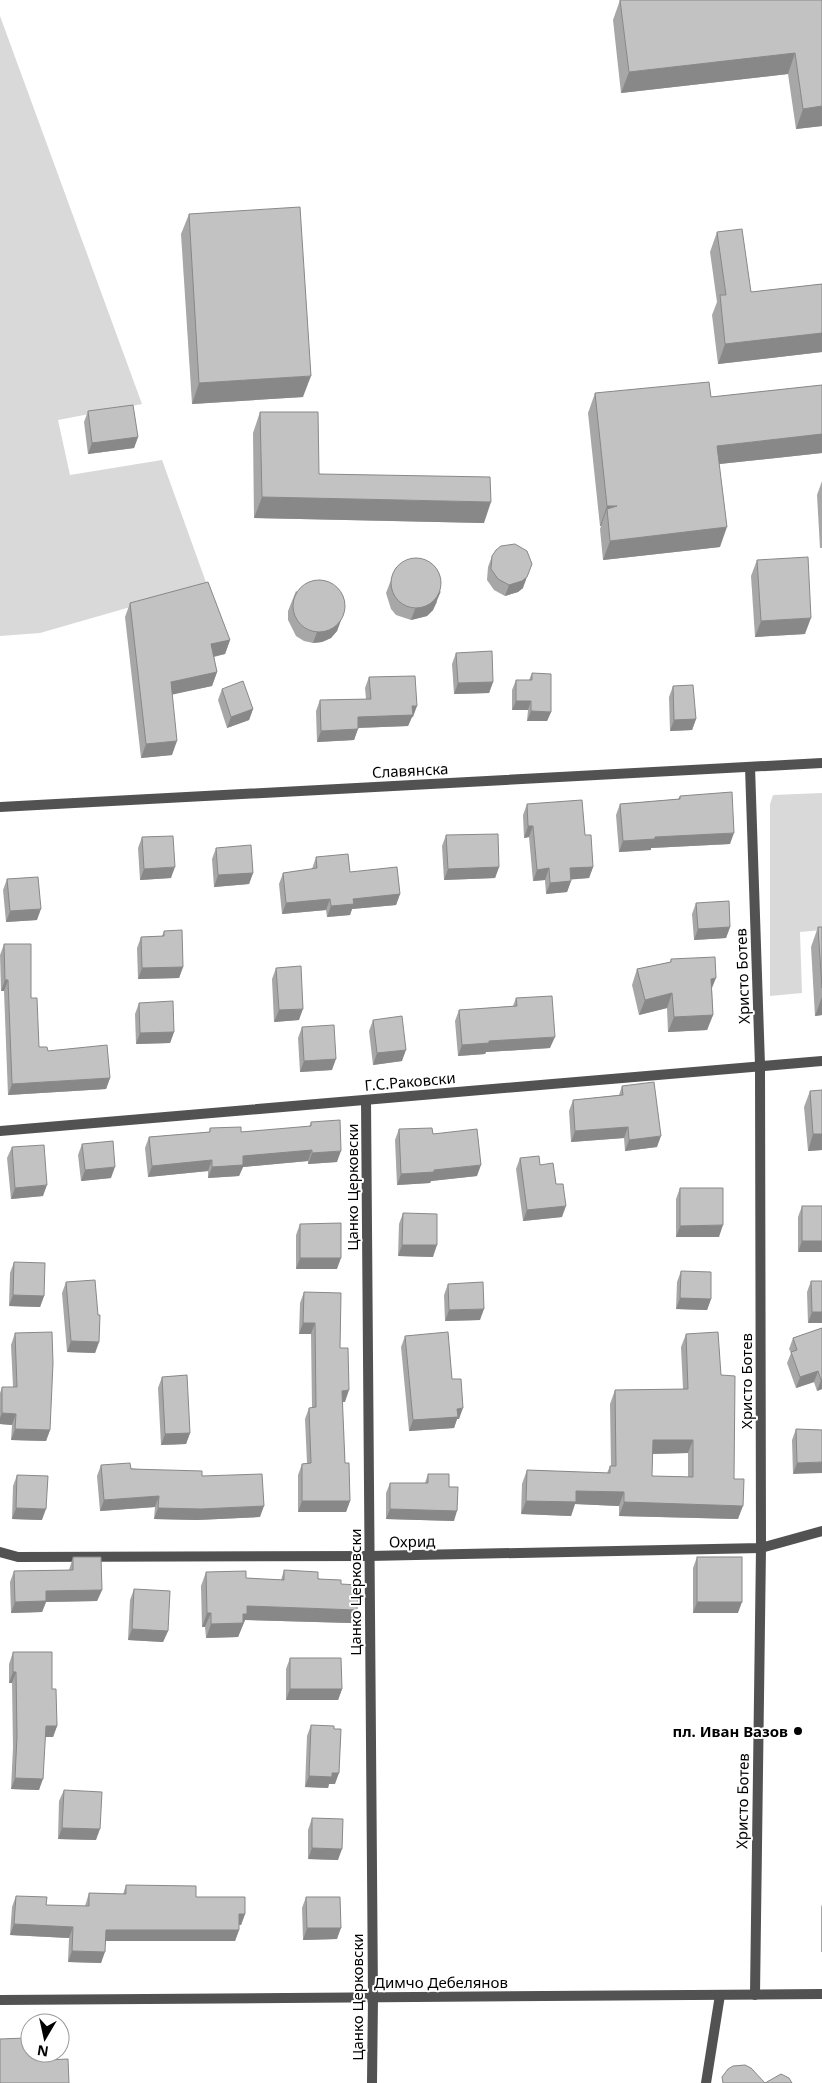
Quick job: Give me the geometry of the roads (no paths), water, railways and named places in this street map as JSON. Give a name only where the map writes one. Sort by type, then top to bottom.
[{"type":"street","name":"Славянска","points":[[0,807],[822,763]]},
{"type":"street","name":"Христо Ботев","points":[[750,768],[760,1065],[761,1548],[755,1995]]},
{"type":"street","name":"Г.С.Раковски","points":[[0,1131],[822,1061]]},
{"type":"street","name":"Цанко Церковски","points":[[366,1100],[373,1998],[372,2083]]},
{"type":"street","name":"Охрид","points":[[0,1552],[18,1557],[369,1556],[761,1548],[822,1531]]},
{"type":"street","name":"Димчо Дебелянов","points":[[0,2000],[822,1994]]},
{"type":"street","points":[[706,2083],[720,1995]]},
{"type":"place","name":"пл. Иван Вазов","points":[[798,1731]]}]
